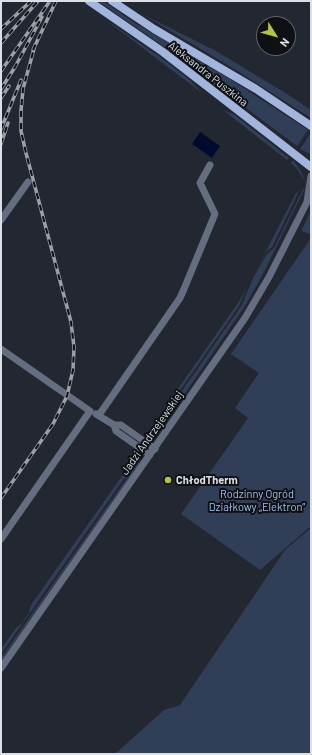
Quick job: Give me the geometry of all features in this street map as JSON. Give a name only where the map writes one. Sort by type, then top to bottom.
[{"type":"main road","name":"Aleksandra Puszkina","points":[[89,1],[163,52],[311,167]]},
{"type":"main road","name":"Aleksandra Puszkina","points":[[112,1],[159,32],[250,86],[311,126]]},
{"type":"street","points":[[99,415],[176,304],[184,289],[216,214],[200,183],[210,165]]},
{"type":"street","name":"Jadzi Andrzejewskiej","points":[[1,668],[153,452],[251,309],[309,200],[311,176]]},
{"type":"street","points":[[1,220],[28,182]]},
{"type":"street","points":[[1,349],[90,411],[114,424],[121,425],[153,452]]},
{"type":"street","points":[[1,539],[90,411]]},
{"type":"green space","points":[[98,1],[103,1],[135,23],[230,79],[308,130],[297,146],[167,49]]},
{"type":"green space","points":[[142,14],[216,51],[287,94],[311,110],[311,118],[236,70]]},
{"type":"green space","points":[[102,17],[160,57],[190,80],[202,93]]},
{"type":"green space","points":[[223,110],[235,115],[289,158],[287,160]]},
{"type":"green space","points":[[311,133],[311,153],[308,153],[300,149]]},
{"type":"green space","points":[[293,160],[301,171],[306,183],[298,170],[291,163]]},
{"type":"green space","points":[[305,188],[264,272],[245,306],[159,431],[150,437],[242,305],[253,278],[267,254],[274,248],[303,189]]},
{"type":"green space","points":[[300,189],[272,247],[266,252],[253,276],[295,195]]},
{"type":"green space","points":[[311,211],[311,234],[301,231]]},
{"type":"green space","name":"Rodzinny Ogród Działkowy „Elektron”","points":[[311,238],[311,526],[260,570],[181,514],[248,418],[235,408],[259,373],[231,354]]},
{"type":"green space","points":[[247,287],[239,306],[148,436],[145,436],[238,303]]},
{"type":"green space","points":[[135,449],[136,452],[130,470],[1,654],[1,649],[29,613],[31,605],[122,476]]},
{"type":"green space","points":[[139,452],[141,457],[139,464],[1,661],[1,658],[132,471],[136,456]]},
{"type":"green space","points":[[311,528],[311,754],[115,754],[164,710],[180,705],[285,550]]},
{"type":"shaded area","points":[[200,132],[220,146],[212,158],[192,144]]},
{"type":"railway","points":[[1,29],[31,1]]},
{"type":"railway","points":[[1,43],[38,1]]},
{"type":"railway","points":[[1,71],[50,1]]},
{"type":"railway","points":[[33,50],[56,1]]},
{"type":"railway","points":[[1,89],[15,67],[42,17]]},
{"type":"railway","points":[[1,498],[53,424],[67,396],[73,370],[74,347],[71,322],[21,131],[23,89],[35,45]]},
{"type":"railway","points":[[1,129],[21,80]]},
{"type":"railway","points":[[1,98],[9,86]]},
{"type":"railway","points":[[1,144],[8,123]]},
{"type":"place","name":"ChłodTherm","points":[[168,480]]}]
